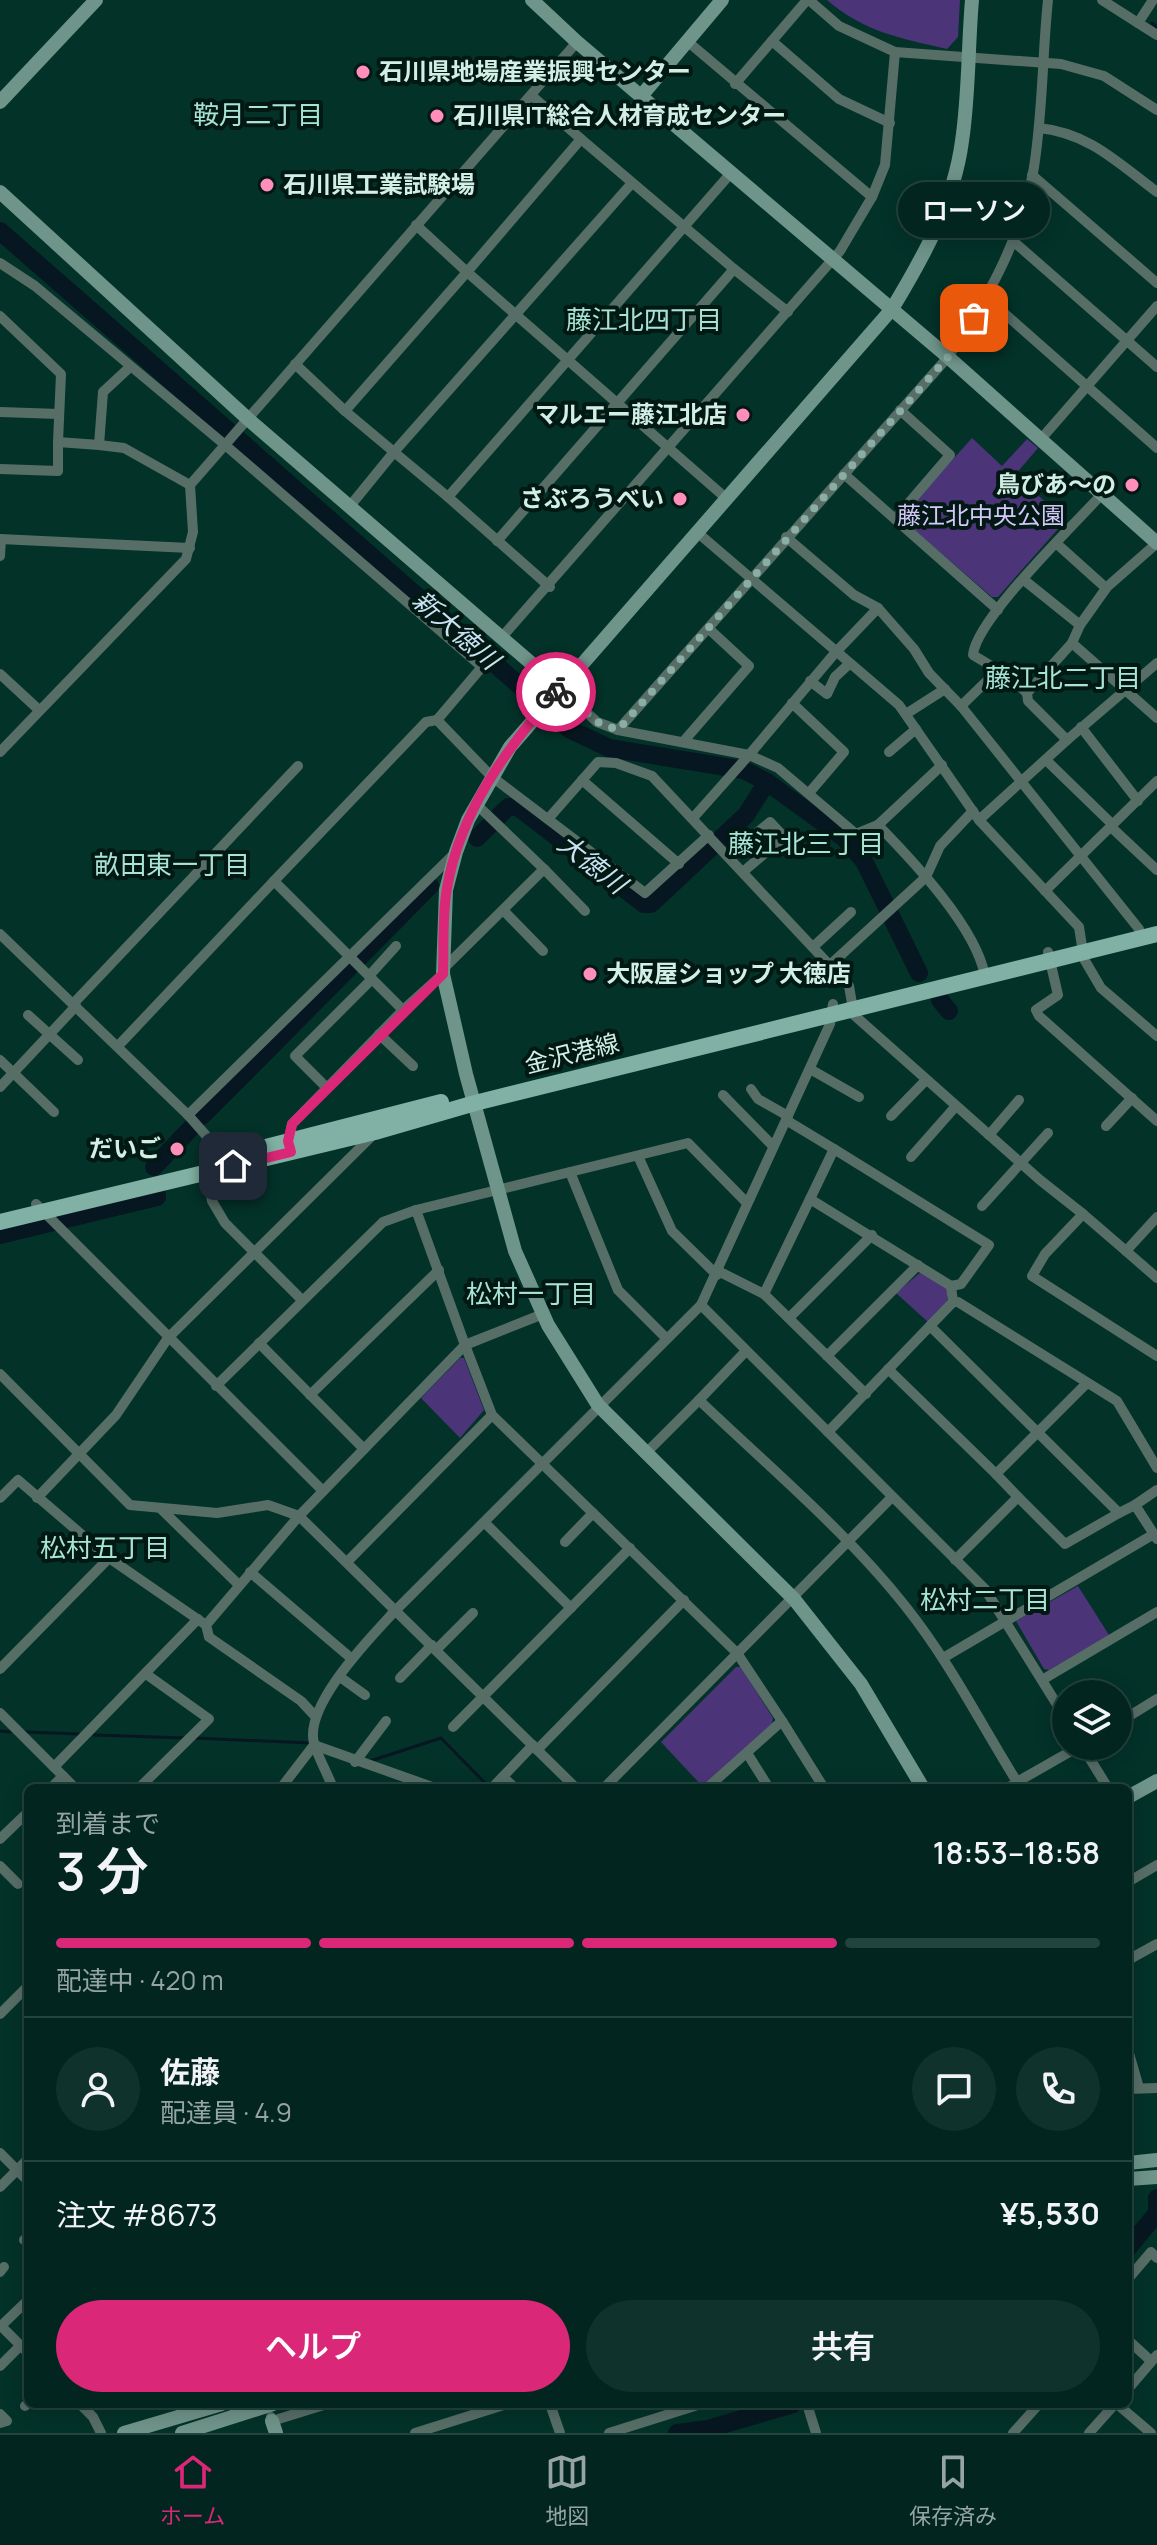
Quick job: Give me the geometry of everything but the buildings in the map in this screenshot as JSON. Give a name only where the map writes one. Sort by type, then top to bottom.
[{"type":"main road","name":"金沢港線","points":[[0,1213],[46,1215],[230,1161],[473,1098],[1145,934],[1157,925]]},
{"type":"main road","name":"金沢港線","points":[[290,1146],[375,1132],[473,1098]]},
{"type":"main road","name":"金沢港線","points":[[0,1222],[46,1215],[207,1171],[230,1161]]},
{"type":"street","points":[[0,102],[96,0]]},
{"type":"street","points":[[532,0],[577,42],[948,357],[1157,543],[1106,588],[1080,625],[1072,643],[1027,693]]},
{"type":"street","points":[[642,95],[722,0]]},
{"type":"street","points":[[735,84],[808,0],[839,26],[895,52],[1041,63],[1104,76],[1157,110]]},
{"type":"street","points":[[921,1784],[861,1684],[794,1599],[598,1405],[543,1314],[515,1251],[473,1098],[443,972],[446,890],[456,852],[491,776],[555,694],[892,309],[926,254],[946,205],[962,141],[972,0]]},
{"type":"street","points":[[618,730],[948,357],[988,299],[1013,241],[1032,175],[1039,128],[1041,63],[1048,0]]},
{"type":"street","points":[[1102,0],[1157,35]]},
{"type":"street","points":[[1138,23],[1153,0]]},
{"type":"street","points":[[687,41],[872,197]]},
{"type":"street","points":[[772,41],[839,99],[890,123]]},
{"type":"street","points":[[1,750],[186,559],[193,532],[190,485],[577,42]]},
{"type":"street","points":[[502,637],[550,587],[832,260],[872,197],[885,165],[895,52]]},
{"type":"street","points":[[532,96],[788,312]]},
{"type":"street","points":[[1039,128],[1065,131],[1089,141],[1157,192]]},
{"type":"street","points":[[345,411],[581,139]]},
{"type":"street","points":[[448,497],[731,173]]},
{"type":"street","points":[[1032,175],[1157,283]]},
{"type":"street","points":[[350,506],[632,183]]},
{"type":"street","points":[[0,192],[248,419],[502,637],[555,694],[597,722],[618,730],[683,742],[778,768],[856,834],[878,825],[942,765]]},
{"type":"street","points":[[416,225],[567,362],[727,499]]},
{"type":"street","points":[[1013,241],[1157,367]]},
{"type":"street","points":[[0,263],[35,286],[130,367],[227,442],[482,667],[437,720],[426,722],[118,1046]]},
{"type":"street","points":[[497,541],[734,269]]},
{"type":"street","points":[[988,299],[1157,448]]},
{"type":"street","points":[[1041,439],[1157,306]]},
{"type":"street","points":[[0,316],[61,374],[58,471],[0,469]]},
{"type":"street","points":[[295,364],[345,411],[550,587]]},
{"type":"street","points":[[99,445],[103,392],[130,367]]},
{"type":"street","points":[[895,519],[950,455],[900,410]]},
{"type":"street","points":[[0,412],[59,414]]},
{"type":"street","points":[[58,442],[124,448],[190,485]]},
{"type":"street","points":[[844,474],[998,610]]},
{"type":"street","points":[[1067,740],[1028,701],[1027,693],[1008,676],[996,672],[973,655],[974,644],[998,610],[1102,494]]},
{"type":"street","points":[[698,533],[906,714],[976,816],[1079,927],[1082,949],[1101,988],[1157,1036]]},
{"type":"street","points":[[786,537],[854,595],[878,608],[1145,934]]},
{"type":"street","points":[[0,556],[1,539],[190,548]]},
{"type":"street","points":[[1057,544],[1106,588]]},
{"type":"street","points":[[1024,580],[1080,625]]},
{"type":"street","points":[[693,818],[810,681],[878,608]]},
{"type":"street","points":[[683,742],[749,666],[709,629]]},
{"type":"street","points":[[1072,643],[1157,718]]},
{"type":"street","points":[[830,965],[926,877],[940,846],[1021,784],[1081,727],[1157,663]]},
{"type":"street","points":[[810,681],[827,694],[835,677],[849,664]]},
{"type":"street","points":[[961,706],[996,672]]},
{"type":"street","points":[[0,674],[39,710]]},
{"type":"street","points":[[906,714],[945,689]]},
{"type":"street","points":[[792,703],[844,752],[809,793]]},
{"type":"street","points":[[437,720],[491,776],[645,893],[714,840]]},
{"type":"street","points":[[1081,727],[1138,801]]},
{"type":"street","points":[[889,752],[916,729]]},
{"type":"street","points":[[1046,760],[1157,870]]},
{"type":"street","points":[[331,1784],[314,1745],[315,1716],[340,1677],[396,1610],[701,1305],[718,1273],[746,1202],[842,1007],[849,986],[652,776],[616,763],[598,762],[548,819]]},
{"type":"street","points":[[0,1087],[298,766]]},
{"type":"street","points":[[582,780],[679,864]]},
{"type":"street","points":[[1045,891],[1157,781]]},
{"type":"street","points":[[476,804],[585,911]]},
{"type":"street","points":[[729,856],[770,822],[784,837],[744,871]]},
{"type":"street","points":[[878,825],[926,877],[982,957],[984,972]]},
{"type":"street","points":[[188,1115],[456,852]]},
{"type":"street","points":[[290,1146],[292,1124],[544,869]]},
{"type":"street","points":[[274,881],[403,1010]]},
{"type":"street","points":[[503,910],[543,951]]},
{"type":"street","points":[[813,947],[851,912]]},
{"type":"street","points":[[0,934],[188,1115],[230,1161]]},
{"type":"street","points":[[326,1087],[295,1056],[371,978],[396,946]]},
{"type":"street","points":[[1049,956],[1058,995],[1036,1010],[1039,1016],[1132,1098],[1155,1114]]},
{"type":"street","points":[[842,1007],[1157,1278]]},
{"type":"street","points":[[28,1015],[78,1060]]},
{"type":"street","points":[[379,1034],[413,1066]]},
{"type":"street","points":[[0,1060],[54,1112]]},
{"type":"street","points":[[810,1069],[859,1097]]},
{"type":"street","points":[[891,1116],[926,1080]]},
{"type":"street","points":[[751,1089],[758,1099],[834,1149],[989,1245],[961,1284],[951,1286],[810,1199]]},
{"type":"street","points":[[723,1095],[773,1146]]},
{"type":"street","points":[[1106,1126],[1132,1098]]},
{"type":"street","points":[[989,1135],[1019,1100]]},
{"type":"street","points":[[911,1157],[956,1106]]},
{"type":"street","points":[[37,1498],[116,1415],[168,1338],[375,1132]]},
{"type":"street","points":[[982,1206],[1048,1133]]},
{"type":"street","points":[[216,1386],[383,1222],[416,1210],[688,1143],[746,1202]]},
{"type":"street","points":[[764,1294],[834,1149]]},
{"type":"street","points":[[638,1156],[672,1231],[718,1273],[764,1294],[866,1394]]},
{"type":"street","points":[[207,1171],[212,1201],[225,1223],[302,1300]]},
{"type":"street","points":[[570,1172],[618,1290],[666,1338]]},
{"type":"street","points":[[416,1210],[492,1415],[737,1653],[821,1784]]},
{"type":"street","points":[[1083,1214],[1045,1254],[1032,1276],[1157,1356]]},
{"type":"street","points":[[46,1215],[323,1491]]},
{"type":"street","points":[[1126,1251],[1157,1217]]},
{"type":"street","points":[[789,1318],[872,1235]]},
{"type":"street","points":[[827,1356],[918,1265]]},
{"type":"street","points":[[310,1395],[439,1270]]},
{"type":"street","points":[[951,1286],[953,1302]]},
{"type":"street","points":[[828,1432],[953,1302]]},
{"type":"street","points":[[953,1302],[958,1302],[1117,1401],[1157,1468]]},
{"type":"street","points":[[701,1305],[985,1589],[1052,1696]]},
{"type":"street","points":[[54,1767],[239,1585],[299,1516],[465,1345],[543,1314]]},
{"type":"street","points":[[930,1326],[1119,1513]]},
{"type":"street","points":[[259,1343],[364,1449]]},
{"type":"street","points":[[645,1454],[745,1352]]},
{"type":"street","points":[[888,1369],[1065,1544],[1157,1490]]},
{"type":"street","points":[[0,1374],[130,1505],[217,1513],[268,1505],[299,1516],[572,1784]]},
{"type":"street","points":[[996,1474],[1087,1383]]},
{"type":"street","points":[[699,1400],[848,1543],[905,1606],[943,1658],[1011,1784]]},
{"type":"street","points":[[347,1562],[492,1415]]},
{"type":"street","points":[[0,1498],[18,1480],[109,1558],[202,1622],[209,1637],[301,1701],[315,1716]]},
{"type":"street","points":[[608,1784],[892,1497]]},
{"type":"street","points":[[955,1560],[1018,1497]]},
{"type":"street","points":[[943,1658],[1156,1537],[1135,1505]]},
{"type":"street","points":[[160,1508],[239,1585]]},
{"type":"street","points":[[565,1542],[593,1513]]},
{"type":"street","points":[[485,1523],[571,1608]]},
{"type":"street","points":[[453,1727],[630,1548]]},
{"type":"street","points":[[0,1669],[109,1558]]},
{"type":"street","points":[[250,1572],[352,1659]]},
{"type":"street","points":[[496,1784],[684,1600]]},
{"type":"street","points":[[1042,1680],[1157,1612]]},
{"type":"street","points":[[400,1678],[473,1613]]},
{"type":"street","points":[[143,1784],[209,1719],[146,1674]]},
{"type":"street","points":[[340,1677],[365,1695]]},
{"type":"street","points":[[1132,1714],[1157,1699]]},
{"type":"street","points":[[0,1713],[71,1784]]},
{"type":"street","points":[[355,1762],[386,1721]]},
{"type":"street","points":[[712,1784],[782,1721]]},
{"type":"street","points":[[314,1745],[423,1784]]},
{"type":"street","points":[[284,1784],[314,1745]]},
{"type":"street","points":[[747,1753],[766,1784]]},
{"type":"street","points":[[1014,1784],[1056,1760]]},
{"type":"street","points":[[1090,1760],[1105,1784]]},
{"type":"street","points":[[55,1784],[63,1776]]},
{"type":"street","points":[[503,1777],[511,1784]]},
{"type":"street","points":[[1132,1795],[1157,1781]]},
{"type":"street","points":[[2,1834],[24,1817]]},
{"type":"street","points":[[1132,1880],[1157,1865]]},
{"type":"street","points":[[0,1866],[18,1884]]},
{"type":"street","points":[[1132,1958],[1157,1944]]},
{"type":"street","points":[[0,2014],[24,1990]]},
{"type":"street","points":[[1134,2088],[1157,2088]]},
{"type":"street","points":[[0,2153],[24,2177]]},
{"type":"street","points":[[1132,2163],[1157,2160]]},
{"type":"street","points":[[0,2187],[24,2163]]},
{"type":"street","points":[[1132,2179],[1157,2177]]},
{"type":"street","points":[[1132,2274],[1151,2252],[1157,2258]]},
{"type":"street","points":[[0,2366],[24,2349],[0,2325],[24,2304]]},
{"type":"street","points":[[1132,2343],[1154,2358],[1132,2384]]},
{"type":"street","points":[[84,2408],[101,2433]]},
{"type":"street","points":[[124,2433],[208,2408]]},
{"type":"street","points":[[182,2433],[260,2408]]},
{"type":"street","points":[[274,2427],[318,2408]]},
{"type":"street","points":[[417,2433],[495,2408]]},
{"type":"street","points":[[551,2408],[560,2433]]},
{"type":"street","points":[[609,2433],[686,2408]]},
{"type":"street","points":[[808,2408],[816,2433]]},
{"type":"street","points":[[1013,2433],[1035,2408]]},
{"type":"street","points":[[1089,2433],[1112,2408]]},
{"type":"street","points":[[1121,2408],[1151,2433]]},
{"type":"street","points":[[0,2414],[7,2421],[0,2423]]},
{"type":"green space","points":[[827,0],[960,0],[958,37],[947,49],[898,37],[855,20]]},
{"type":"green space","name":"藤江北中央公園","points":[[972,438],[1002,466],[1027,439],[1038,448],[1015,475],[1066,520],[998,597],[992,597],[905,522],[903,515]]},
{"type":"green space","points":[[921,1272],[947,1288],[947,1305],[928,1322],[896,1293]]},
{"type":"green space","points":[[460,1358],[464,1358],[484,1410],[460,1438],[421,1398]]},
{"type":"green space","points":[[1078,1586],[1109,1635],[1049,1670],[1044,1669],[1016,1621]]},
{"type":"green space","points":[[736,1667],[741,1667],[773,1718],[772,1724],[704,1784],[700,1784],[661,1742]]},
{"type":"waterway","points":[[1152,23],[1157,27]]},
{"type":"waterway","name":"新大徳川","points":[[0,231],[569,729],[609,748],[744,770],[767,782],[844,838],[864,861],[919,973]]},
{"type":"waterway","name":"大徳川","points":[[477,838],[508,807],[518,807],[644,904],[651,904],[746,815],[767,782]]},
{"type":"waterway","name":"大徳川","points":[[358,959],[430,886]]},
{"type":"waterway","name":"大徳川","points":[[202,1116],[350,967]]},
{"type":"waterway","name":"新大徳川","points":[[940,1000],[949,1011]]},
{"type":"waterway","name":"大徳川","points":[[154,1167],[193,1126]]},
{"type":"waterway","name":"大徳川","points":[[0,1235],[157,1197],[157,1193]]},
{"type":"waterway","points":[[0,1731],[10,1732]]},
{"type":"waterway","points":[[26,1732],[79,1734]]},
{"type":"waterway","points":[[94,1735],[186,1738]]},
{"type":"waterway","points":[[194,1738],[310,1743]]},
{"type":"waterway","points":[[370,1761],[441,1738],[486,1784]]},
{"type":"waterway","points":[[1132,2243],[1157,2213],[1157,2198]]},
{"type":"waterway","points":[[677,2433],[708,2429],[779,2408]]},
{"type":"way so far","points":[[556,692],[560,688],[576,706],[597,722],[618,730],[632,718],[786,537],[948,357],[974,318]]},
{"type":"place","name":"石川県地場産業振興センター","points":[[363,72]]},
{"type":"place","name":"石川県IT総合人材育成センター","points":[[437,116]]},
{"type":"place","name":"石川県工業試験場","points":[[267,185]]},
{"type":"place","name":"ローソン","points":[[974,318]]},
{"type":"place","name":"マルエー藤江北店","points":[[743,415]]},
{"type":"place","name":"鳥びあ〜の","points":[[1132,485]]},
{"type":"place","name":"さぶろうべい","points":[[680,499]]},
{"type":"place","name":"大阪屋ショップ 大徳店","points":[[590,974]]},
{"type":"place","name":"だいご","points":[[177,1149]]},
{"type":"district","name":"鞍月二丁目","points":[[258,115]]},
{"type":"district","name":"藤江北四丁目","points":[[644,320]]},
{"type":"district","name":"藤江北二丁目","points":[[1063,678]]},
{"type":"district","name":"藤江北三丁目","points":[[806,844]]},
{"type":"district","name":"畝田東一丁目","points":[[172,865]]},
{"type":"district","name":"松村一丁目","points":[[531,1294]]},
{"type":"district","name":"松村五丁目","points":[[105,1548]]},
{"type":"district","name":"松村二丁目","points":[[985,1600]]},
{"type":"route","points":[[233,1166],[291,1152],[288,1141],[292,1124],[403,1010],[443,974],[446,890],[468,820],[510,747],[556,692]]}]
